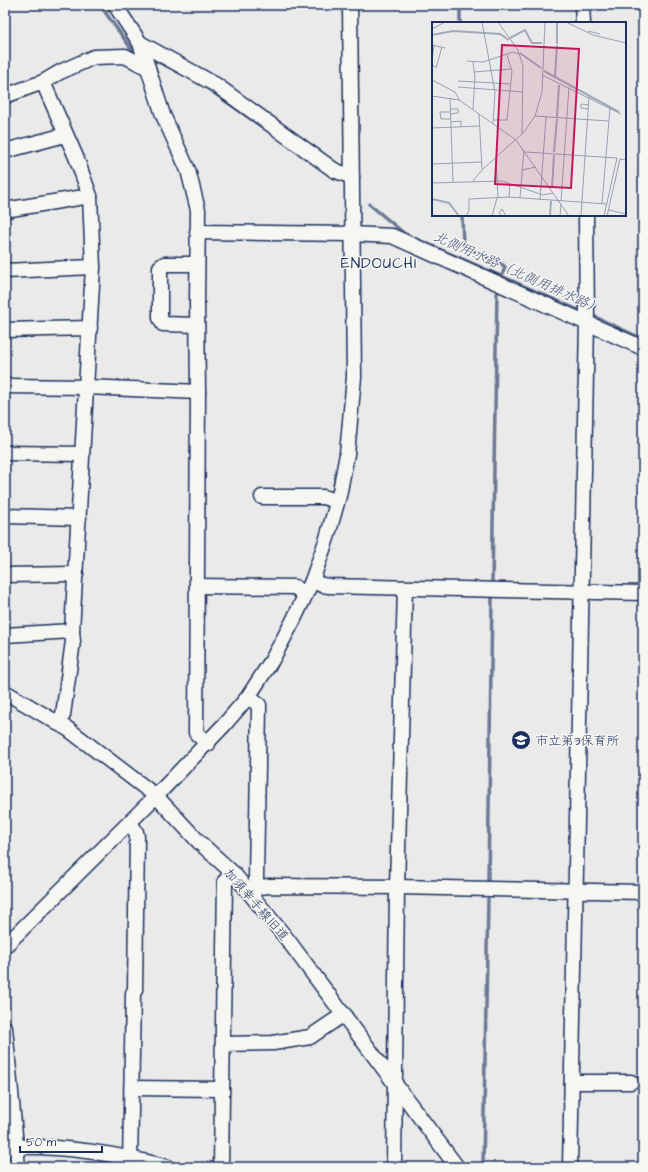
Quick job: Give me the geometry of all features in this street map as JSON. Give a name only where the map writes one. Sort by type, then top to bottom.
[{"type":"street","points":[[115,5],[141,46],[163,115],[188,170],[198,210],[196,733],[208,744]]},
{"type":"street","points":[[5,946],[208,744],[248,696],[293,621],[312,581],[327,538],[337,502],[347,454],[354,377],[350,5]]},
{"type":"street","points":[[582,5],[583,22]]},
{"type":"street","points":[[141,46],[216,85],[334,170],[352,177]]},
{"type":"street","points":[[5,96],[43,82],[60,72],[94,57],[125,56],[147,66]]},
{"type":"street","points":[[43,82],[65,135],[76,157],[90,196],[93,267],[72,631],[73,641],[63,715],[58,723]]},
{"type":"street","points":[[5,151],[65,135]]},
{"type":"street","points":[[5,210],[90,196]]},
{"type":"street","points":[[570,1167],[587,322],[586,216]]},
{"type":"street","points":[[197,232],[392,236],[643,348]]},
{"type":"street","points":[[197,264],[164,264],[160,267],[160,318],[163,324],[197,325]]},
{"type":"street","points":[[5,271],[93,267]]},
{"type":"street","points":[[5,330],[90,328]]},
{"type":"street","points":[[5,386],[87,387],[198,392]]},
{"type":"street","points":[[5,453],[82,454]]},
{"type":"street","points":[[262,497],[323,497],[337,502]]},
{"type":"street","points":[[5,516],[79,518]]},
{"type":"street","points":[[5,575],[76,574]]},
{"type":"street","points":[[312,581],[329,586],[643,593]]},
{"type":"street","points":[[197,586],[295,587],[305,595]]},
{"type":"street","points":[[394,1167],[397,887],[404,588]]},
{"type":"street","points":[[5,634],[72,631]]},
{"type":"street","name":"加須幸手線旧道","points":[[5,692],[58,723],[95,749],[156,796],[199,842],[254,891],[287,939],[457,1167]]},
{"type":"street","points":[[248,696],[259,704],[256,879],[254,891]]},
{"type":"street","points":[[130,823],[136,832],[137,837],[131,1162]]},
{"type":"street","points":[[221,1167],[225,881],[234,874]]},
{"type":"street","points":[[254,891],[260,887],[269,886],[643,892]]},
{"type":"street","points":[[223,1044],[273,1044],[310,1037],[344,1014]]},
{"type":"street","points":[[5,1028],[11,1147],[18,1167]]},
{"type":"street","points":[[572,1082],[631,1082]]},
{"type":"street","points":[[132,1088],[222,1089]]},
{"type":"street","points":[[11,1147],[59,1147],[88,1151],[131,1162],[168,1167]]},
{"type":"waterway","name":"北側用水路（北側用排水路）","points":[[100,5],[130,47],[139,54]]},
{"type":"waterway","points":[[460,5],[460,22]]},
{"type":"waterway","name":"北側用水路（北側用排水路）","points":[[148,58],[174,69]]},
{"type":"waterway","name":"北側用水路（北側用排水路）","points":[[207,88],[271,133]]},
{"type":"waterway","name":"北側用水路（北側用排水路）","points":[[329,175],[335,179]]},
{"type":"waterway","name":"北側用水路（北側用排水路）","points":[[369,204],[405,234],[583,312]]},
{"type":"waterway","points":[[462,216],[463,244],[505,267],[500,282]]},
{"type":"waterway","points":[[492,584],[497,292],[499,288]]},
{"type":"waterway","name":"北側用水路（北側用排水路）","points":[[591,315],[643,339]]},
{"type":"waterway","points":[[488,881],[492,597]]},
{"type":"waterway","points":[[483,1167],[488,899]]},
{"type":"place","name":"市立第3保育所","points":[[521,740]]},
{"type":"district","name":"ENDOUCHI","points":[[379,263]]}]
